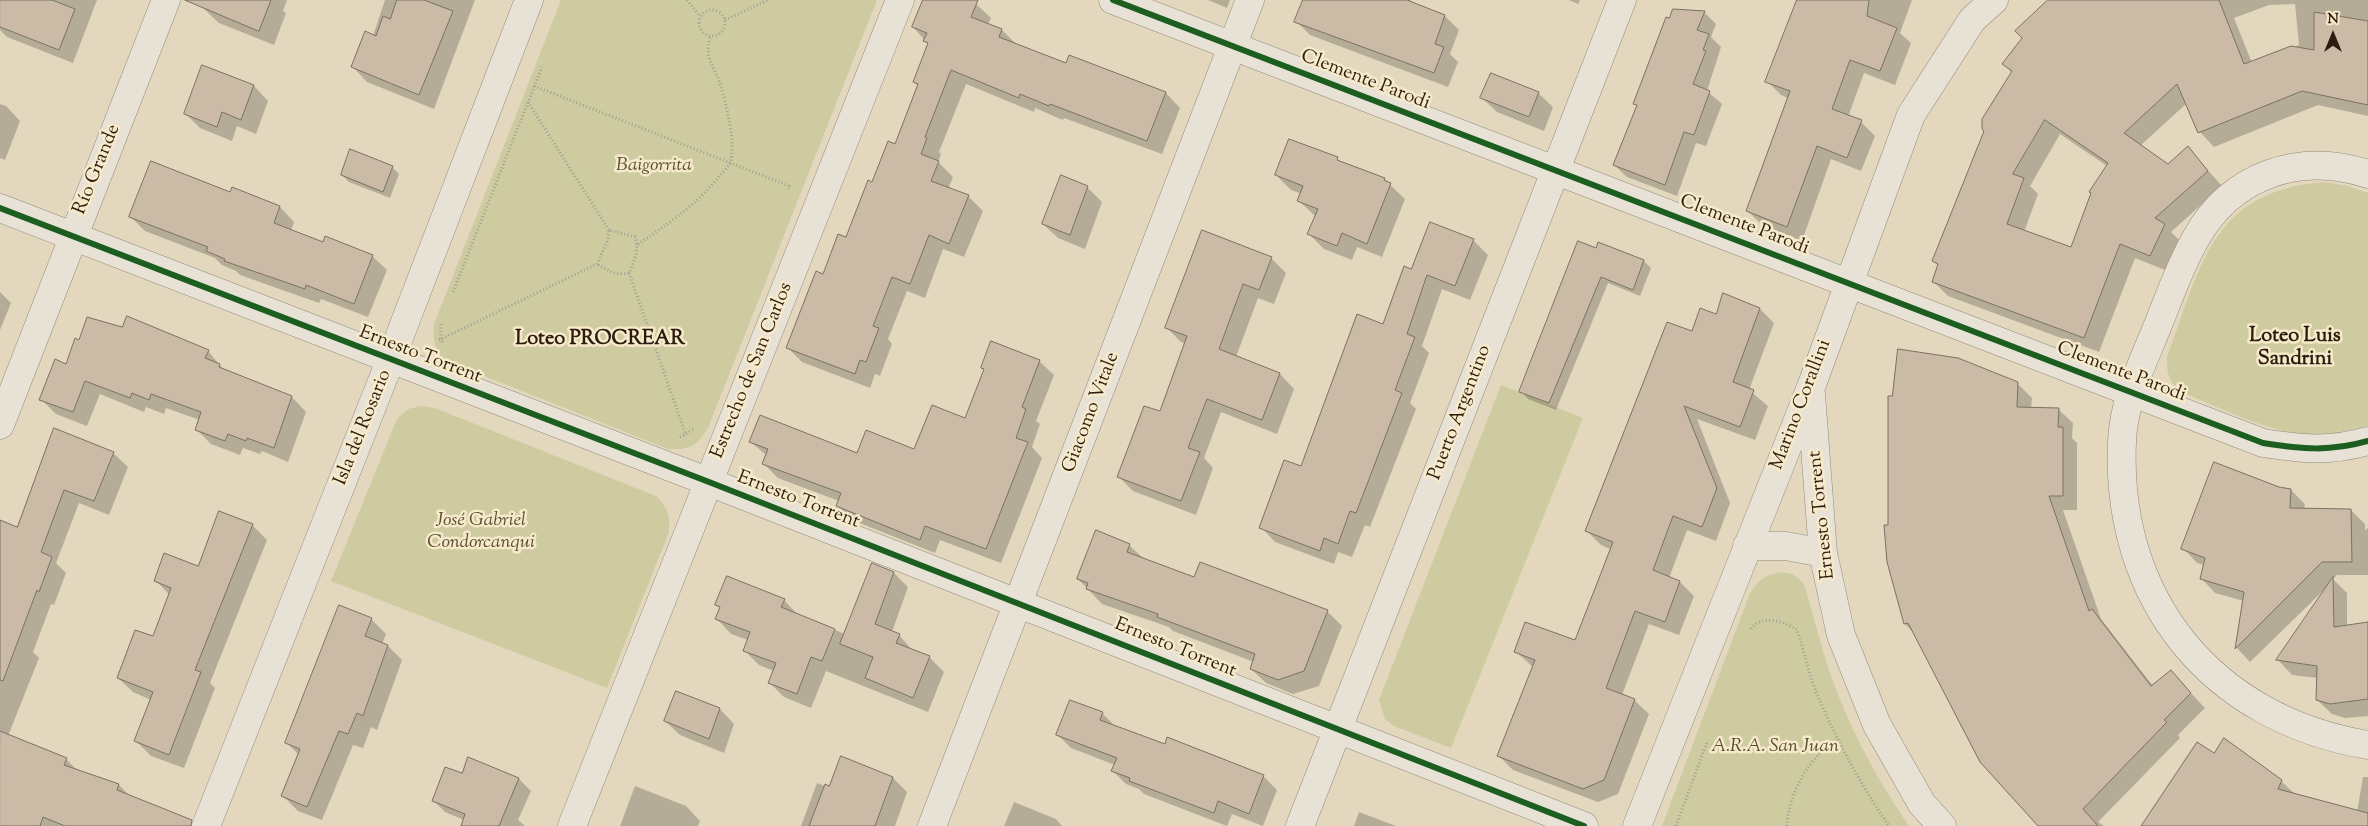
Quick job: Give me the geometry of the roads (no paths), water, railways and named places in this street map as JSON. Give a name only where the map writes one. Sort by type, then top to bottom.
[{"type":"street","name":"Río Grande","points":[[0,425],[72,236],[166,0]]},
{"type":"street","name":"Isla del Rosario","points":[[206,826],[530,0]]},
{"type":"street","name":"Estrecho de San Carlos","points":[[572,826],[900,0]]},
{"type":"street","name":"Clemente Parodi","points":[[1113,0],[2263,443],[2307,450],[2348,447],[2368,441]]},
{"type":"street","name":"Giacomo Vitale","points":[[932,826],[1250,0]]},
{"type":"street","name":"Puerto Argentino","points":[[1300,826],[1622,0]]},
{"type":"street","name":"Marino Corallini","points":[[1637,826],[1811,387],[1911,115],[1972,20],[1994,0]]},
{"type":"street","name":"Clemente Parodi","points":[[2368,174],[2345,166],[2319,165],[2278,169],[2245,185],[2216,210],[2197,237],[2181,268],[2131,393],[2122,440],[2124,510],[2143,577],[2174,632],[2214,676],[2264,710],[2332,739],[2368,745]]},
{"type":"street","name":"Ernesto Torrent","points":[[0,208],[390,361],[709,482],[1584,826]]},
{"type":"street","name":"Ernesto Torrent","points":[[1811,387],[1823,553],[1841,635],[1877,724],[1922,804],[1942,826]]},
{"type":"street","points":[[1747,546],[1786,546],[1823,553]]},
{"type":"district","name":"Loteo PROCREAR","points":[[600,341]]},
{"type":"district","name":"Loteo Luis Sandrini","points":[[2295,350]]},
{"type":"park label","name":"Baigorrita","points":[[654,167]]},
{"type":"park label","name":"José Gabriel Condorcanqui","points":[[481,533]]},
{"type":"park label","name":"A.R.A. San Juan","points":[[1775,748]]}]
